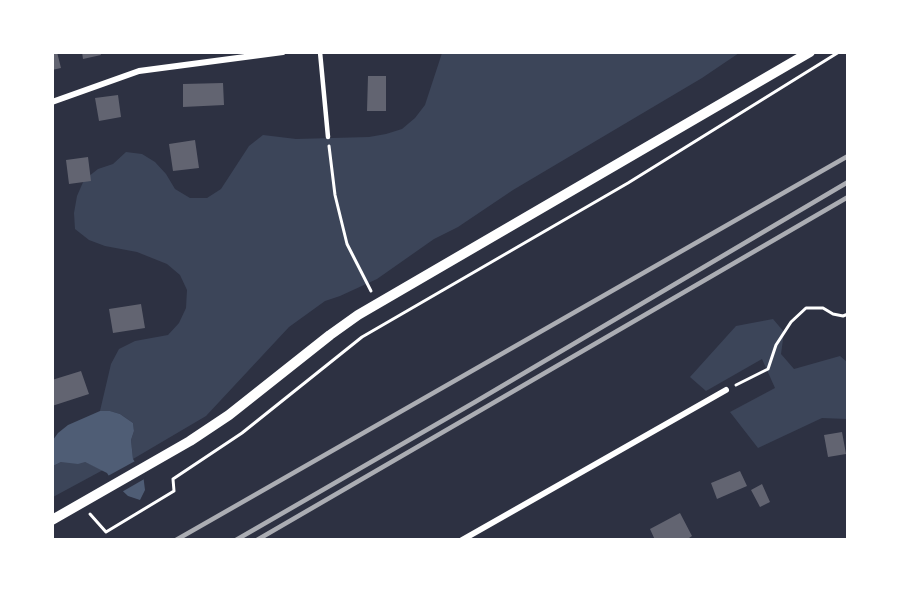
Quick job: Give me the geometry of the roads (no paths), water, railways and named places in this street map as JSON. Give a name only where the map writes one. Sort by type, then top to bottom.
[{"type":"street","points":[[52,102],[139,71],[283,52]]},
{"type":"street","points":[[52,520],[229,416],[358,315],[810,52]]},
{"type":"street","points":[[462,540],[726,390]]},
{"type":"lane","points":[[320,52],[328,137]]},
{"type":"railway","points":[[176,540],[848,156]]},
{"type":"railway","points":[[236,540],[848,182]]},
{"type":"railway","points":[[257,540],[848,197]]}]
